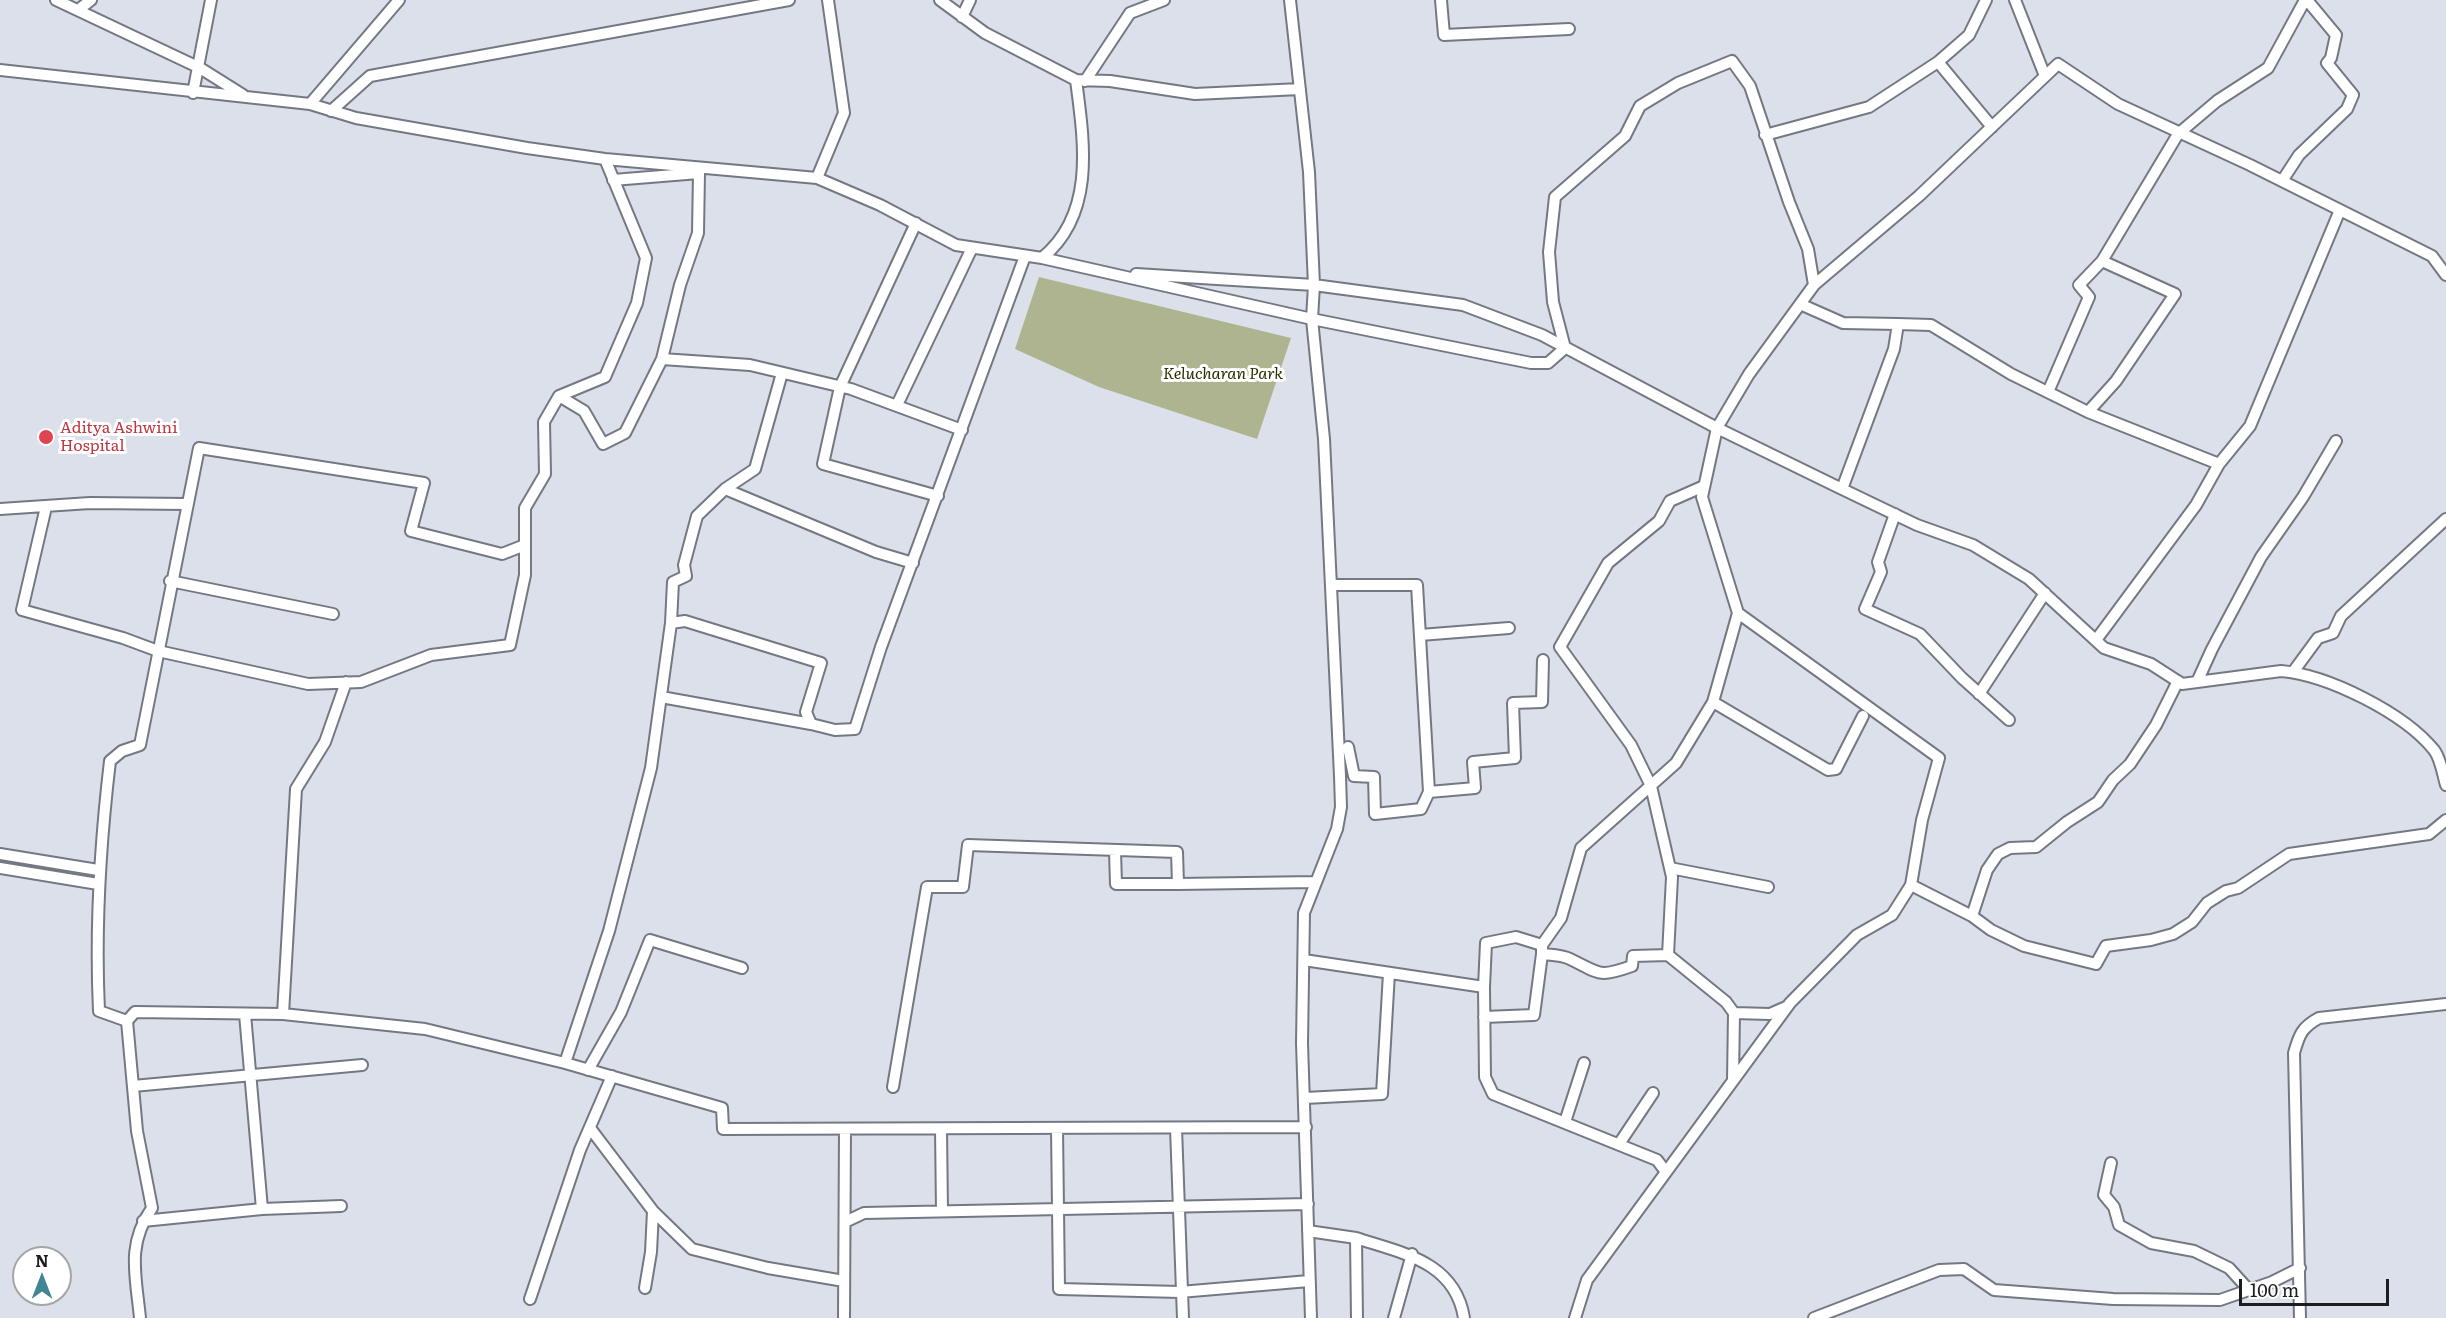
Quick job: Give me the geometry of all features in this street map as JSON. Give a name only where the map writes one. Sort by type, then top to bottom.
[{"type":"street","points":[[56,0],[200,68],[246,97]]},
{"type":"street","points":[[78,10],[91,0]]},
{"type":"street","points":[[192,93],[200,68],[211,0]]},
{"type":"street","points":[[310,104],[399,0]]},
{"type":"street","points":[[332,111],[370,76],[789,0]]},
{"type":"street","points":[[817,178],[844,112],[828,0]]},
{"type":"street","points":[[940,0],[985,33],[1080,81],[1110,81],[1194,94],[1300,89]]},
{"type":"street","points":[[962,17],[970,0]]},
{"type":"street","points":[[1042,258],[1055,247],[1076,216],[1081,184],[1083,125],[1080,81],[1142,0]]},
{"type":"street","points":[[1130,14],[1164,0]]},
{"type":"street","points":[[1290,0],[1309,172],[1314,285],[1312,319],[1324,439],[1341,807],[1337,829],[1304,913],[1305,1098],[1311,1318]]},
{"type":"street","points":[[1441,0],[1444,35],[1569,29]]},
{"type":"street","points":[[1765,135],[1869,107],[1938,62],[1969,35],[1986,0]]},
{"type":"street","points":[[2015,0],[2045,76]]},
{"type":"street","points":[[2048,392],[2089,297],[2079,285],[2102,261],[2178,134],[2217,101],[2268,68],[2306,0],[2336,35],[2331,58],[2327,63],[2353,95],[2347,109],[2299,155],[2282,181]]},
{"type":"street","points":[[1565,348],[1553,302],[1549,252],[1556,197],[1625,136],[1640,106],[1678,83],[1732,61],[1750,86],[1765,135],[1808,249],[1814,285]]},
{"type":"street","points":[[1938,62],[1992,127]]},
{"type":"street","points":[[1484,1017],[1534,1015],[1542,950],[1561,918],[1581,848],[1676,763],[1713,702],[1738,614],[1702,497],[1717,428],[1749,374],[1814,285],[1918,196],[2058,64],[2118,104],[2282,181],[2432,256],[2446,275]]},
{"type":"street","points":[[0,70],[192,93],[310,104],[332,111],[430,132],[605,159],[817,178],[880,205],[956,245],[1042,258],[1312,319],[1530,363],[1548,363],[1565,348]]},
{"type":"street","points":[[46,507],[22,610],[123,638],[158,651],[308,684],[362,682],[431,655],[510,645],[525,574],[525,508],[545,474],[544,422],[559,396],[605,377],[637,303],[646,258],[605,159]]},
{"type":"street","points":[[559,396],[585,411],[603,444],[625,433],[662,359],[680,285],[698,233],[699,173],[613,180]]},
{"type":"street","points":[[2096,640],[2196,504],[2219,464],[2250,426],[2340,210]]},
{"type":"street","points":[[916,223],[840,387],[823,464],[938,496]]},
{"type":"street","points":[[897,405],[972,248]]},
{"type":"street","points":[[661,697],[836,730],[855,729],[881,647],[1025,256]]},
{"type":"street","points":[[2088,412],[2116,381],[2175,294],[2102,261]]},
{"type":"street","points":[[1103,272],[1314,285],[1463,305],[1506,321],[1565,348],[1717,428],[1842,489],[1895,514],[1973,545],[2029,579],[2104,648],[2151,664],[2182,684],[2281,671],[2322,680],[2407,723],[2436,752],[2446,785]]},
{"type":"street","points":[[1800,304],[1843,323],[1931,325],[2011,374],[2088,412],[2219,464]]},
{"type":"street","points":[[1842,489],[1894,349],[1898,324]]},
{"type":"street","points":[[662,359],[750,366],[782,373],[840,387],[897,405],[962,430]]},
{"type":"street","points":[[565,1063],[609,931],[651,768],[671,623],[673,582],[686,576],[684,565],[697,516],[725,489],[755,469],[782,373]]},
{"type":"street","points":[[2198,682],[2212,649],[2261,557],[2304,496],[2336,441]]},
{"type":"street","points":[[127,1021],[99,1011],[96,942],[98,870],[110,761],[122,751],[140,745],[170,581],[199,448],[424,483],[411,531],[502,554],[525,545]]},
{"type":"street","points":[[1668,955],[1672,877],[1651,786],[1631,745],[1560,647],[1608,563],[1659,521],[1670,501],[1704,486]]},
{"type":"street","points":[[725,489],[876,552],[913,562]]},
{"type":"street","points":[[0,509],[90,503],[187,504]]},
{"type":"street","points":[[1895,514],[1878,562],[1881,572],[1865,609],[1920,634],[1979,694],[2009,720]]},
{"type":"street","points":[[2293,672],[2318,638],[2333,633],[2340,616],[2446,519]]},
{"type":"street","points":[[170,581],[333,614]]},
{"type":"street","points":[[1332,585],[1417,585],[1430,792],[1421,809],[1375,814],[1374,777],[1354,776],[1348,747]]},
{"type":"street","points":[[1979,694],[2044,593]]},
{"type":"street","points":[[1575,1318],[1587,1280],[1788,1006],[1857,935],[1892,915],[1911,885],[1922,820],[1939,758],[1738,614]]},
{"type":"street","points":[[671,623],[685,621],[821,663],[806,712],[812,724]]},
{"type":"street","points":[[1420,635],[1509,628]]},
{"type":"street","points":[[1430,792],[1475,788],[1473,762],[1515,758],[1513,703],[1542,702],[1543,660]]},
{"type":"street","points":[[1972,916],[1987,870],[1998,854],[2010,848],[2036,847],[2098,802],[2113,780],[2130,764],[2156,724],[2178,681]]},
{"type":"street","points":[[283,1014],[296,789],[325,742],[346,682]]},
{"type":"street","points":[[1713,702],[1828,770],[1836,769],[1863,716]]},
{"type":"street","points":[[1911,885],[2024,946],[2096,964],[2106,945],[2151,940],[2173,934],[2192,922],[2207,903],[2226,891],[2238,888],[2289,854],[2429,834],[2446,820]]},
{"type":"street","points":[[893,1087],[927,887],[963,887],[968,845],[1177,852],[1178,884]]},
{"type":"street","points":[[1115,851],[1116,884],[1315,882]]},
{"type":"street","points":[[0,854],[98,870]]},
{"type":"street","points":[[0,868],[98,884]]},
{"type":"street","points":[[1670,868],[1768,887]]},
{"type":"street","points":[[1666,1172],[1657,1160],[1493,1094],[1485,1077],[1486,943],[1516,937],[1542,950],[1570,959],[1591,972],[1608,974],[1632,966],[1633,956],[1668,955],[1718,995],[1734,1012],[1770,1014],[1788,1006]]},
{"type":"street","points":[[588,1070],[621,1012],[650,940],[742,968]]},
{"type":"street","points":[[1304,960],[1484,987]]},
{"type":"street","points":[[1305,1098],[1382,1094],[1389,973]]},
{"type":"street","points":[[2300,1318],[2294,1053],[2304,1026],[2319,1018],[2446,1004]]},
{"type":"street","points":[[140,1318],[134,1246],[143,1221],[152,1208],[137,1131],[127,1021],[135,1012],[283,1014],[425,1029],[565,1063],[722,1108],[723,1129],[1306,1127]]},
{"type":"street","points":[[1732,1081],[1734,1012]]},
{"type":"street","points":[[245,1014],[262,1209]]},
{"type":"street","points":[[1565,1122],[1584,1063]]},
{"type":"street","points":[[133,1086],[362,1065]]},
{"type":"street","points":[[530,1299],[590,1128],[612,1076]]},
{"type":"street","points":[[1619,1144],[1653,1093]]},
{"type":"street","points":[[590,1128],[653,1211],[692,1249],[768,1268],[844,1281]]},
{"type":"street","points":[[1176,1128],[1180,1206],[1180,1292],[1183,1318]]},
{"type":"street","points":[[844,1318],[845,1129]]},
{"type":"street","points":[[940,1129],[942,1211]]},
{"type":"street","points":[[1057,1129],[1059,1288],[1180,1292],[1309,1281]]},
{"type":"street","points":[[2111,1163],[2104,1196],[2114,1207],[2119,1225],[2151,1242],[2194,1251],[2229,1268],[2249,1290]]},
{"type":"street","points":[[844,1222],[864,1213],[1308,1204]]},
{"type":"street","points":[[143,1221],[262,1209],[341,1206]]},
{"type":"street","points":[[645,1288],[651,1252],[653,1211]]},
{"type":"street","points":[[1308,1231],[1356,1238],[1412,1254],[1446,1277],[1463,1309],[1464,1318]]},
{"type":"street","points":[[1356,1238],[1358,1318]]},
{"type":"street","points":[[1394,1318],[1412,1254]]},
{"type":"street","points":[[1814,1318],[1939,1270],[1964,1269],[1994,1290],[2113,1299],[2220,1300],[2300,1268]]},
{"type":"green space","name":"Kelucharan Park","points":[[1039,277],[1291,338],[1257,439],[1099,387],[1015,349]]},
{"type":"place","name":"Aditya Ashwini Hospital","points":[[46,437]]}]
